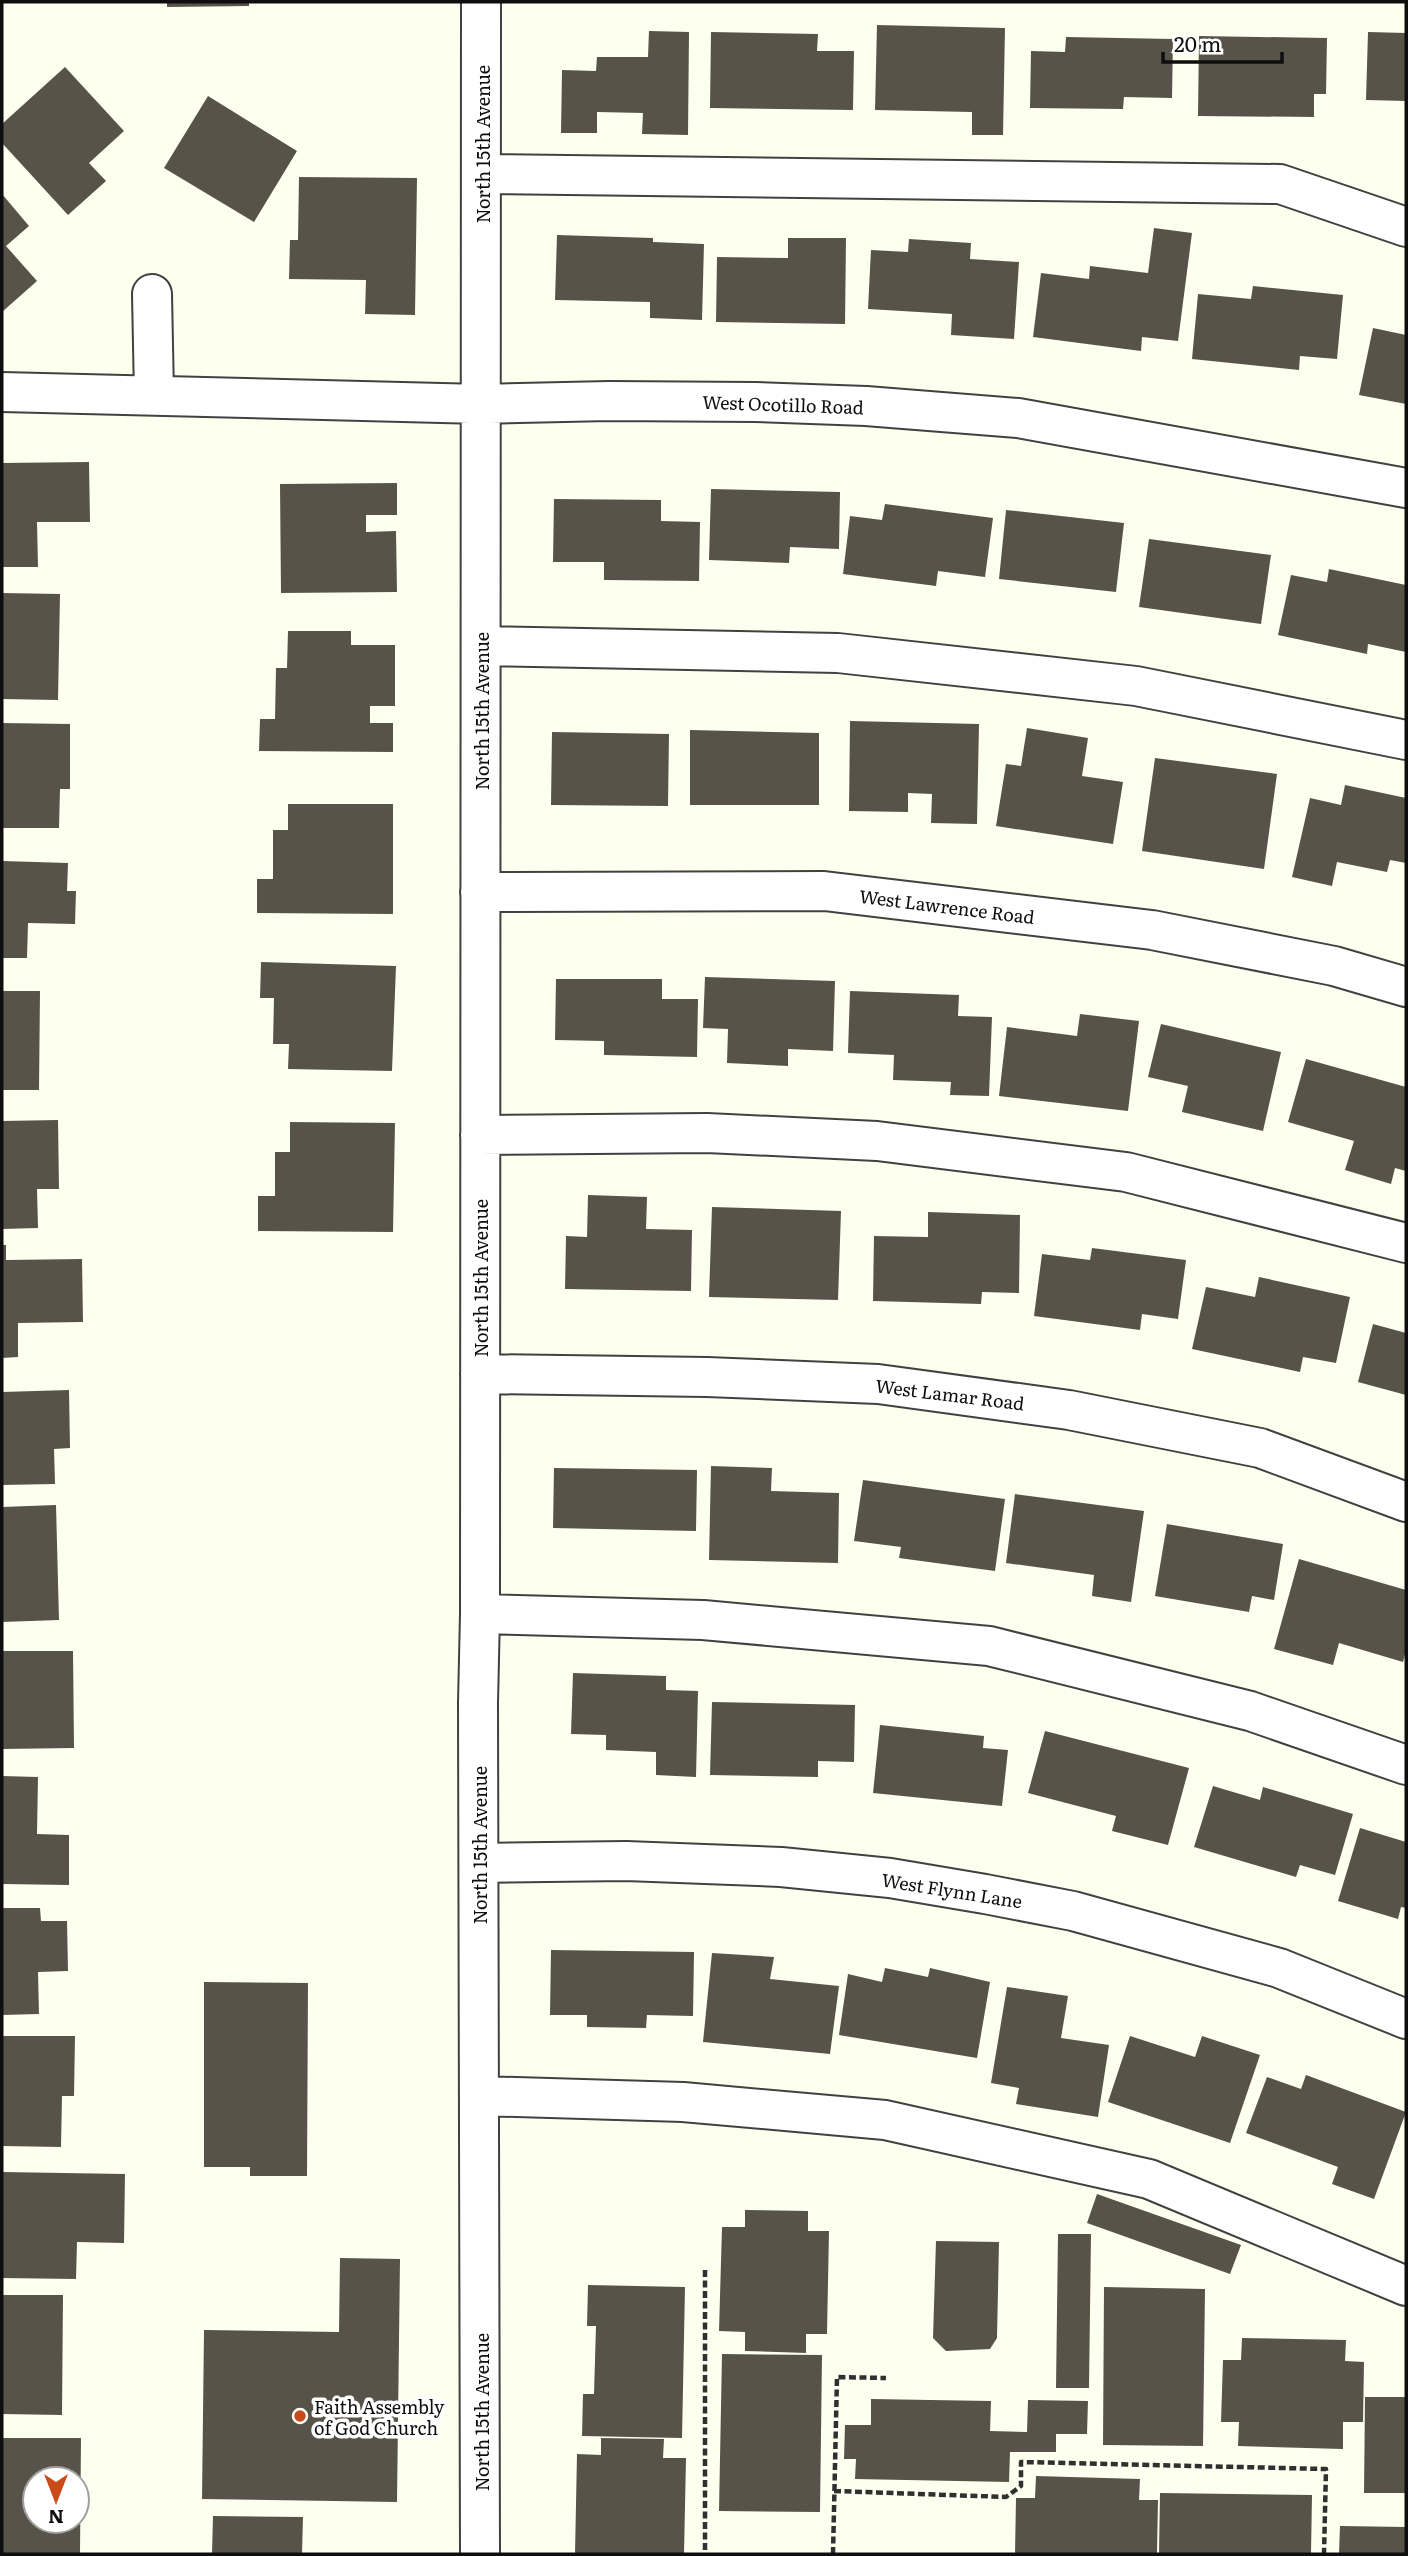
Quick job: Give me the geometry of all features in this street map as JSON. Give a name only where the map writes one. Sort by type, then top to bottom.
[{"type":"street","name":"North 15th Avenue","points":[[480,2554],[478,1703],[481,2]]},
{"type":"street","points":[[482,174],[1280,184],[1406,227]]},
{"type":"street","points":[[152,295],[154,395]]},
{"type":"street","name":"West Ocotillo Road","points":[[2,392],[481,404],[755,401],[866,406],[1018,418],[1406,488]]},
{"type":"street","points":[[481,646],[838,653],[1136,686],[1406,740]]},
{"type":"street","name":"West Lawrence Road","points":[[480,892],[824,891],[1152,930],[1334,966],[1406,987]]},
{"type":"street","points":[[480,1135],[707,1133],[877,1141],[1126,1172],[1406,1243]]},
{"type":"street","name":"West Lamar Road","points":[[480,1374],[707,1377],[877,1384],[1069,1410],[1260,1448],[1406,1502]]},
{"type":"street","points":[[480,1614],[703,1620],[989,1646],[1250,1711],[1406,1765]]},
{"type":"street","name":"West Flynn Lane","points":[[480,1863],[626,1861],[781,1867],[890,1878],[985,1894],[1073,1912],[1279,1968],[1406,2019]]},
{"type":"street","points":[[480,2096],[683,2102],[885,2120],[1149,2179],[1406,2286]]},
{"type":"path","points":[[705,2270],[705,2554]]},
{"type":"path","points":[[833,2554],[837,2377],[886,2378]]},
{"type":"path","points":[[834,2491],[1006,2497],[1021,2486],[1021,2462],[1326,2469],[1324,2554]]},
{"type":"building","points":[[167,2],[249,2],[249,6],[167,7]]},
{"type":"building","points":[[877,25],[1005,28],[1003,135],[972,135],[972,112],[875,110]]},
{"type":"building","points":[[649,31],[689,32],[688,135],[642,134],[643,113],[597,112],[597,133],[561,133],[562,70],[596,71],[597,57],[648,57]]},
{"type":"building","points":[[711,32],[818,34],[817,51],[854,51],[853,110],[710,108]]},
{"type":"building","points":[[1368,32],[1406,33],[1406,101],[1366,100]]},
{"type":"building","points":[[1199,36],[1327,38],[1326,94],[1314,94],[1314,117],[1198,116]]},
{"type":"building","points":[[1066,37],[1173,39],[1172,98],[1124,97],[1123,109],[1030,108],[1031,51],[1065,52]]},
{"type":"building","points":[[65,67],[124,131],[89,163],[106,181],[68,215],[2,143],[2,124]]},
{"type":"building","points":[[208,96],[297,151],[254,222],[164,168]]},
{"type":"building","points":[[299,177],[417,178],[415,315],[365,314],[366,280],[289,279],[290,240],[298,240]]},
{"type":"building","points":[[2,194],[29,226],[6,246],[37,281],[2,312]]},
{"type":"building","points":[[1154,228],[1192,233],[1178,341],[1142,337],[1141,351],[1033,337],[1041,273],[1089,279],[1090,266],[1148,273]]},
{"type":"building","points":[[557,235],[653,238],[653,242],[704,244],[702,320],[650,318],[650,302],[555,300]]},
{"type":"building","points":[[788,238],[846,238],[845,324],[716,322],[717,257],[788,258]]},
{"type":"building","points":[[909,239],[971,243],[970,259],[1019,262],[1014,339],[951,335],[952,314],[868,309],[871,250],[908,252]]},
{"type":"building","points":[[1253,286],[1343,295],[1337,359],[1300,356],[1299,370],[1192,359],[1198,294],[1251,299]]},
{"type":"building","points":[[1373,328],[1406,335],[1406,404],[1359,395]]},
{"type":"building","points":[[89,462],[90,522],[37,522],[38,567],[2,567],[2,463]]},
{"type":"building","points":[[397,483],[397,515],[366,515],[366,532],[396,531],[397,592],[281,593],[280,484]]},
{"type":"building","points":[[711,489],[840,492],[839,549],[790,547],[789,563],[709,560]]},
{"type":"building","points":[[554,499],[661,500],[661,521],[700,522],[699,581],[604,580],[604,562],[553,562]]},
{"type":"building","points":[[885,504],[993,518],[985,577],[938,571],[936,586],[843,574],[850,516],[882,520]]},
{"type":"building","points":[[1006,510],[1124,523],[1116,592],[999,579]]},
{"type":"building","points":[[1149,539],[1271,555],[1261,624],[1139,607]]},
{"type":"building","points":[[1329,569],[1406,585],[1406,652],[1368,644],[1367,654],[1278,635],[1291,575],[1327,582]]},
{"type":"building","points":[[2,593],[60,594],[58,700],[2,699]]},
{"type":"building","points":[[288,631],[351,631],[351,645],[395,645],[395,706],[370,706],[370,723],[393,723],[393,752],[259,751],[260,719],[275,719],[276,668],[287,668]]},
{"type":"building","points":[[850,721],[979,724],[977,824],[931,823],[932,794],[908,793],[908,812],[849,811]]},
{"type":"building","points":[[2,723],[70,724],[70,789],[60,789],[59,828],[2,828]]},
{"type":"building","points":[[1027,728],[1088,738],[1082,776],[1123,782],[1113,844],[996,826],[1006,764],[1021,766]]},
{"type":"building","points":[[690,730],[819,733],[819,805],[690,805]]},
{"type":"building","points":[[552,732],[669,734],[668,806],[551,805]]},
{"type":"building","points":[[1155,758],[1277,774],[1264,869],[1142,851]]},
{"type":"building","points":[[1345,785],[1406,798],[1406,863],[1390,860],[1387,872],[1337,862],[1332,886],[1292,877],[1310,798],[1341,805]]},
{"type":"building","points":[[288,804],[393,804],[393,914],[257,913],[257,879],[273,879],[273,830],[288,830]]},
{"type":"building","points":[[2,861],[68,863],[67,891],[76,891],[75,924],[28,923],[27,958],[2,958]]},
{"type":"building","points":[[261,962],[396,966],[392,1071],[288,1069],[289,1044],[273,1044],[274,998],[260,998]]},
{"type":"building","points":[[705,977],[835,981],[833,1051],[788,1049],[788,1066],[727,1063],[728,1029],[703,1028]]},
{"type":"building","points":[[556,979],[662,979],[662,999],[698,999],[697,1057],[604,1055],[604,1041],[555,1040]]},
{"type":"building","points":[[2,991],[40,991],[39,1090],[2,1090]]},
{"type":"building","points":[[850,991],[959,995],[958,1016],[992,1017],[989,1096],[950,1095],[951,1082],[893,1080],[894,1055],[848,1053]]},
{"type":"building","points":[[1080,1014],[1139,1021],[1128,1111],[999,1096],[1007,1027],[1077,1036]]},
{"type":"building","points":[[1161,1024],[1281,1052],[1263,1131],[1182,1112],[1188,1086],[1148,1077]]},
{"type":"building","points":[[1306,1059],[1406,1087],[1406,1171],[1395,1168],[1391,1184],[1345,1170],[1354,1141],[1288,1122]]},
{"type":"building","points":[[58,1120],[59,1189],[37,1189],[38,1228],[2,1229],[2,1121]]},
{"type":"building","points":[[290,1122],[395,1123],[393,1232],[258,1231],[258,1196],[275,1196],[275,1152],[290,1152]]},
{"type":"building","points":[[588,1195],[647,1197],[646,1229],[692,1230],[691,1291],[565,1289],[566,1236],[587,1237]]},
{"type":"building","points":[[712,1207],[841,1211],[838,1300],[709,1297]]},
{"type":"building","points":[[928,1212],[1020,1215],[1019,1293],[982,1292],[981,1304],[873,1301],[874,1236],[928,1237]]},
{"type":"building","points":[[2,1245],[6,1245],[6,1260],[82,1259],[83,1322],[18,1323],[18,1357],[2,1358]]},
{"type":"building","points":[[1092,1248],[1186,1260],[1178,1319],[1142,1314],[1140,1330],[1034,1316],[1042,1254],[1090,1260]]},
{"type":"building","points":[[1259,1277],[1350,1297],[1336,1363],[1303,1357],[1300,1372],[1192,1349],[1206,1287],[1255,1297]]},
{"type":"building","points":[[1373,1324],[1406,1333],[1406,1395],[1358,1382]]},
{"type":"building","points":[[69,1390],[70,1448],[54,1449],[55,1484],[2,1485],[2,1392]]},
{"type":"building","points":[[711,1466],[772,1468],[771,1491],[839,1493],[838,1563],[709,1560]]},
{"type":"building","points":[[554,1468],[697,1470],[696,1531],[553,1528]]},
{"type":"building","points":[[863,1480],[1005,1499],[995,1571],[899,1558],[901,1547],[854,1541]]},
{"type":"building","points":[[1015,1494],[1144,1511],[1131,1602],[1092,1596],[1094,1575],[1006,1563]]},
{"type":"building","points":[[56,1505],[59,1620],[2,1622],[2,1507]]},
{"type":"building","points":[[1167,1524],[1283,1544],[1274,1600],[1252,1596],[1249,1612],[1155,1596]]},
{"type":"building","points":[[1299,1559],[1406,1590],[1406,1650],[1403,1662],[1339,1643],[1333,1665],[1274,1649]]},
{"type":"building","points":[[2,1651],[73,1651],[74,1748],[2,1749]]},
{"type":"building","points":[[573,1673],[666,1676],[666,1690],[698,1691],[696,1777],[656,1775],[656,1752],[606,1750],[606,1735],[571,1734]]},
{"type":"building","points":[[712,1702],[855,1705],[854,1762],[818,1761],[818,1777],[710,1775]]},
{"type":"building","points":[[880,1725],[984,1736],[983,1748],[1008,1750],[1002,1806],[873,1793]]},
{"type":"building","points":[[1045,1731],[1189,1768],[1168,1845],[1112,1831],[1116,1816],[1028,1793]]},
{"type":"building","points":[[2,1776],[38,1777],[37,1834],[69,1835],[69,1885],[2,1884]]},
{"type":"building","points":[[1213,1786],[1260,1800],[1263,1787],[1353,1814],[1335,1875],[1300,1865],[1296,1877],[1194,1847]]},
{"type":"building","points":[[1360,1828],[1406,1842],[1406,1908],[1401,1907],[1398,1919],[1338,1901]]},
{"type":"building","points":[[2,1908],[40,1908],[41,1921],[67,1921],[68,1971],[38,1972],[39,2014],[2,2015]]},
{"type":"building","points":[[551,1950],[694,1952],[693,2016],[647,2015],[646,2028],[587,2027],[587,2015],[550,2015]]},
{"type":"building","points":[[712,1953],[774,1957],[770,1979],[839,1986],[830,2054],[703,2042]]},
{"type":"building","points":[[885,1968],[928,1977],[930,1968],[990,1982],[977,2058],[839,2035],[848,1974],[882,1982]]},
{"type":"building","points":[[204,1982],[308,1983],[307,2176],[250,2176],[250,2167],[204,2167]]},
{"type":"building","points":[[1007,1987],[1068,1996],[1061,2038],[1109,2045],[1098,2117],[1016,2104],[1019,2088],[991,2083]]},
{"type":"building","points":[[2,2036],[75,2036],[74,2096],[62,2096],[61,2147],[2,2146]]},
{"type":"building","points":[[1130,2036],[1195,2057],[1202,2036],[1260,2055],[1230,2143],[1108,2102]]},
{"type":"building","points":[[1306,2075],[1406,2112],[1374,2199],[1332,2184],[1338,2167],[1246,2133],[1267,2077],[1301,2089]]},
{"type":"building","points":[[2,2172],[125,2174],[124,2243],[77,2242],[76,2279],[2,2278]]},
{"type":"building","points":[[1097,2194],[1241,2245],[1230,2274],[1087,2223]]},
{"type":"building","points":[[745,2210],[808,2211],[808,2231],[829,2231],[827,2334],[806,2334],[806,2353],[745,2351],[745,2332],[719,2331],[722,2227],[745,2227]]},
{"type":"building","points":[[1058,2234],[1091,2234],[1089,2388],[1056,2388]]},
{"type":"building","points":[[936,2241],[999,2242],[997,2338],[990,2349],[946,2351],[933,2338]]},
{"type":"building","name":"Faith Assembly of God Church","points":[[340,2258],[400,2259],[397,2502],[202,2499],[204,2330],[339,2332]]},
{"type":"building","points":[[588,2285],[685,2287],[682,2438],[582,2436],[583,2394],[594,2394],[596,2326],[587,2326]]},
{"type":"building","points":[[1104,2287],[1205,2289],[1203,2446],[1103,2445]]},
{"type":"building","points":[[2,2295],[63,2295],[62,2415],[2,2414]]},
{"type":"building","points":[[1242,2338],[1346,2340],[1345,2361],[1364,2362],[1363,2422],[1343,2422],[1343,2449],[1238,2446],[1239,2422],[1221,2422],[1223,2360],[1241,2360]]},
{"type":"building","points":[[722,2354],[822,2355],[820,2512],[719,2511]]},
{"type":"building","points":[[1365,2397],[1406,2397],[1405,2493],[1364,2493]]},
{"type":"building","points":[[871,2399],[991,2401],[990,2431],[1027,2432],[1028,2400],[1088,2401],[1087,2434],[1056,2434],[1056,2452],[1010,2452],[1009,2482],[855,2479],[856,2459],[844,2459],[845,2425],[871,2425]]},
{"type":"building","points":[[2,2438],[81,2438],[81,2465],[21,2465],[21,2535],[80,2535],[80,2554],[2,2554]]},
{"type":"building","points":[[601,2438],[664,2439],[663,2458],[686,2458],[684,2554],[575,2554],[577,2454],[601,2455]]},
{"type":"building","points":[[1036,2476],[1140,2479],[1139,2500],[1158,2500],[1157,2554],[1015,2554],[1016,2498],[1035,2498]]},
{"type":"building","points":[[1160,2493],[1312,2495],[1311,2554],[1159,2554]]},
{"type":"building","points":[[213,2516],[303,2517],[302,2554],[212,2554]]},
{"type":"building","points":[[1340,2526],[1406,2527],[1406,2554],[1339,2554]]},
{"type":"place","name":"Faith Assembly of God Church","points":[[300,2416]]}]
